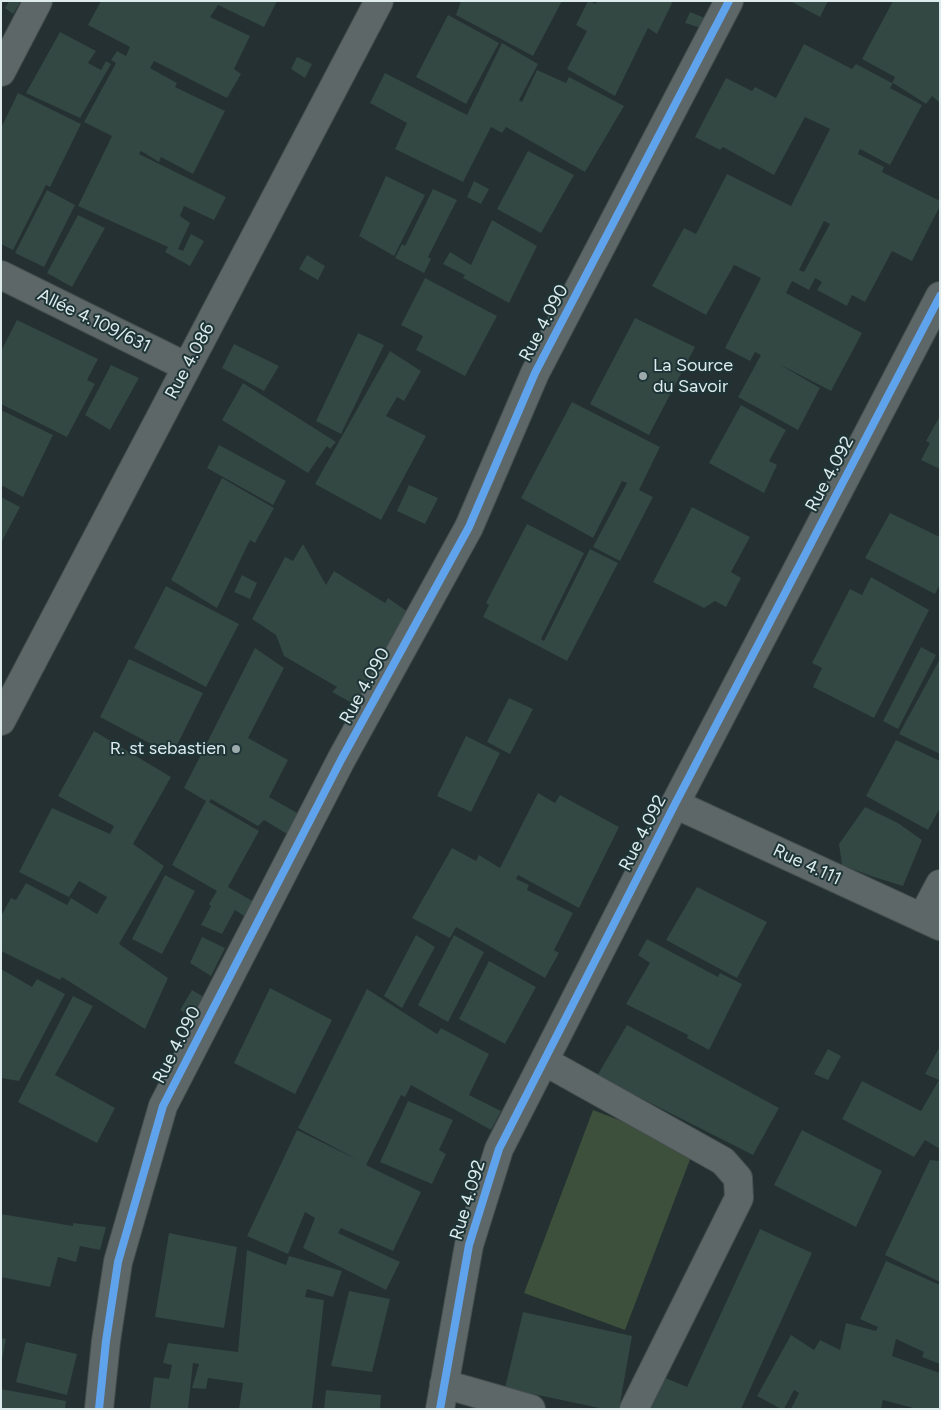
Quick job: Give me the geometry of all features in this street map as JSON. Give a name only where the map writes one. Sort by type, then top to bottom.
[{"type":"street","points":[[1,72],[38,1]]},
{"type":"street","name":"Rue 4.086","points":[[1,721],[379,1]]},
{"type":"street","name":"Rue 4.090","points":[[100,1409],[106,1341],[118,1262],[163,1106],[341,760],[469,527],[534,373],[730,1]]},
{"type":"street","name":"Allée 4.109/631","points":[[1,275],[187,367]]},
{"type":"street","name":"Rue 4.092","points":[[442,1396],[469,1245],[499,1149],[675,804],[940,296]]},
{"type":"street","name":"Rue 4.111","points":[[675,804],[931,922]]},
{"type":"street","points":[[931,922],[940,884]]},
{"type":"street","points":[[544,1061],[723,1161],[738,1178],[739,1198],[634,1409]]},
{"type":"street","points":[[442,1396],[531,1409]]},
{"type":"green space","points":[[593,1110],[694,1149],[625,1330],[524,1293]]},
{"type":"building","points":[[9,1],[21,1],[13,14],[5,8]]},
{"type":"building","points":[[101,1],[277,1],[264,27],[218,5],[210,17],[250,36],[234,69],[241,74],[227,98],[154,61],[150,68],[177,83],[175,87],[225,111],[193,174],[161,157],[159,162],[141,151],[139,154],[226,197],[214,220],[184,206],[180,216],[190,223],[178,249],[183,251],[191,234],[204,241],[190,266],[165,252],[168,247],[78,206],[112,136],[84,122],[116,63],[111,60],[117,51],[126,56],[130,47],[88,25]]},
{"type":"building","points":[[461,1],[562,1],[533,56],[456,15]]},
{"type":"building","points":[[588,1],[596,4],[597,1],[673,1],[657,34],[648,28],[615,96],[567,69],[587,31],[576,25]]},
{"type":"building","points":[[790,1],[828,1],[820,17]]},
{"type":"building","points":[[893,1],[940,1],[940,103],[932,96],[926,104],[893,83],[890,88],[922,105],[890,165],[860,149],[858,154],[884,167],[882,172],[940,201],[940,206],[912,261],[892,251],[865,302],[852,295],[847,306],[817,290],[822,282],[815,278],[809,290],[792,281],[786,293],[862,333],[831,391],[779,364],[820,388],[798,430],[738,397],[761,355],[755,352],[750,361],[725,348],[761,278],[734,265],[706,315],[652,286],[684,228],[696,234],[727,174],[791,206],[830,129],[805,117],[774,175],[723,147],[720,150],[695,137],[726,78],[752,91],[755,87],[776,98],[804,44],[852,69],[856,64],[892,83],[895,77],[862,59]],"holes":[[[824,221],[830,224],[804,272],[799,270]]]},
{"type":"building","points":[[690,12],[705,18],[701,28],[685,23]]},
{"type":"building","points":[[448,15],[499,43],[466,104],[416,77]]},
{"type":"building","points":[[60,32],[96,51],[88,63],[101,70],[106,61],[111,64],[80,118],[26,93]]},
{"type":"building","points":[[502,43],[538,64],[519,100],[522,102],[537,70],[566,83],[569,77],[624,106],[585,172],[506,127],[502,133],[491,127],[463,182],[395,149],[407,123],[370,103],[385,73],[467,115]]},
{"type":"building","points":[[297,57],[312,64],[305,78],[291,69]]},
{"type":"building","points":[[18,93],[81,124],[50,187],[46,185],[13,250],[1,244],[1,128]]},
{"type":"building","points":[[528,151],[574,175],[541,233],[497,209]]},
{"type":"building","points":[[386,176],[425,195],[394,256],[359,236]]},
{"type":"building","points":[[474,181],[489,189],[481,204],[467,197]]},
{"type":"building","points":[[433,189],[457,200],[428,257],[431,259],[424,273],[395,258],[402,244],[405,246]]},
{"type":"building","points":[[47,190],[75,205],[44,267],[15,253]]},
{"type":"building","points":[[78,215],[105,228],[72,287],[47,273]]},
{"type":"building","points":[[492,220],[537,246],[509,303],[463,278],[465,275],[443,264],[450,252],[471,265]]},
{"type":"building","points":[[307,255],[325,266],[318,280],[299,269]]},
{"type":"building","points":[[425,278],[497,316],[465,376],[416,350],[423,336],[401,325]]},
{"type":"building","name":"La Source du Savoir","points":[[635,318],[695,347],[649,435],[590,404]]},
{"type":"building","points":[[17,320],[98,359],[87,380],[95,384],[67,437],[1,404],[1,351]]},
{"type":"building","points":[[358,333],[384,345],[341,434],[316,421]]},
{"type":"building","points":[[234,344],[279,366],[264,391],[222,368]]},
{"type":"building","points":[[390,351],[421,371],[404,401],[397,397],[386,416],[426,436],[381,520],[315,484]]},
{"type":"building","points":[[111,365],[139,378],[110,430],[85,415]]},
{"type":"building","points":[[243,383],[336,442],[330,449],[327,446],[308,473],[222,420]]},
{"type":"building","points":[[572,402],[660,447],[639,490],[653,497],[620,561],[593,547],[627,483],[622,481],[593,538],[521,498]]},
{"type":"building","points":[[741,405],[786,430],[769,461],[777,465],[764,493],[709,463]]},
{"type":"building","points":[[1,410],[53,435],[23,497],[1,485]]},
{"type":"building","points":[[940,416],[940,469],[921,460],[930,443],[926,441]]},
{"type":"building","points":[[219,445],[286,481],[273,505],[207,468]]},
{"type":"building","points":[[222,478],[274,508],[255,543],[250,540],[217,608],[171,580]]},
{"type":"building","points":[[409,485],[438,498],[425,524],[397,511]]},
{"type":"building","points":[[1,497],[20,507],[1,543]]},
{"type":"building","points":[[692,507],[750,537],[731,572],[741,578],[726,607],[715,601],[704,608],[653,582]]},
{"type":"building","points":[[890,513],[940,537],[940,584],[935,594],[865,558]]},
{"type":"building","points":[[527,524],[584,553],[541,639],[544,641],[590,549],[618,563],[567,661],[483,617],[489,605],[486,603]]},
{"type":"building","points":[[303,544],[326,585],[334,571],[385,603],[388,598],[415,617],[363,709],[332,692],[337,687],[284,656],[276,635],[252,619],[285,557],[293,561]]},
{"type":"building","points":[[242,575],[257,583],[250,599],[234,592]]},
{"type":"building","points":[[871,577],[929,610],[874,718],[813,687],[822,668],[812,663],[850,589],[862,595]]},
{"type":"building","points":[[166,586],[239,624],[206,687],[134,648]]},
{"type":"building","points":[[921,647],[936,655],[898,729],[883,721]]},
{"type":"building","name":"R. st sebastien","points":[[255,648],[284,668],[248,738],[288,760],[269,797],[299,814],[287,834],[264,820],[258,826],[211,799],[209,802],[259,831],[228,887],[256,903],[247,918],[235,910],[222,934],[201,925],[211,906],[209,904],[217,891],[172,865],[206,801],[184,788]]},
{"type":"building","points":[[129,659],[203,693],[172,755],[100,717]]},
{"type":"building","points":[[940,659],[940,754],[899,734]]},
{"type":"building","points":[[509,698],[533,709],[510,754],[487,742]]},
{"type":"building","points":[[94,731],[171,777],[133,844],[164,866],[119,944],[168,978],[145,1029],[62,977],[60,980],[1,951],[1,916],[11,898],[16,900],[26,883],[67,905],[71,898],[97,914],[107,897],[79,881],[69,897],[19,872],[52,808],[110,834],[114,826],[58,796]]},
{"type":"building","points":[[466,736],[500,753],[471,812],[437,796]]},
{"type":"building","points":[[896,740],[940,761],[940,808],[928,830],[866,796]]},
{"type":"building","points":[[538,793],[555,803],[560,795],[619,827],[579,908],[518,875],[516,879],[529,885],[527,890],[573,913],[554,950],[559,953],[545,978],[456,927],[450,938],[412,918],[452,848],[476,861],[479,855],[500,868]]},
{"type":"building","points":[[865,807],[898,823],[922,840],[903,886],[842,865],[839,844]]},
{"type":"building","points":[[165,875],[195,891],[162,954],[132,939]]},
{"type":"building","points":[[697,887],[767,922],[737,978],[666,940]]},
{"type":"building","points":[[416,935],[435,947],[402,1008],[384,996]]},
{"type":"building","points":[[454,935],[484,952],[448,1022],[418,1005]]},
{"type":"building","points":[[202,937],[225,948],[211,976],[190,963]]},
{"type":"building","points":[[647,939],[718,977],[720,973],[742,984],[709,1050],[687,1038],[688,1035],[626,1004],[650,963],[638,955]]},
{"type":"building","points":[[489,961],[536,987],[505,1044],[459,1019]]},
{"type":"building","points":[[1,969],[32,987],[37,979],[65,994],[19,1081],[1,1078]]},
{"type":"building","points":[[270,988],[332,1020],[295,1094],[234,1063]]},
{"type":"building","points":[[367,989],[437,1034],[441,1028],[489,1054],[469,1095],[501,1111],[491,1130],[411,1085],[405,1097],[401,1095],[366,1165],[421,1192],[393,1251],[341,1228],[338,1233],[400,1262],[386,1290],[303,1248],[315,1218],[305,1212],[288,1254],[247,1236],[297,1130],[358,1160],[298,1128]]},
{"type":"building","points":[[192,990],[207,999],[195,1019],[180,1010]]},
{"type":"building","points":[[73,996],[93,1006],[55,1075],[115,1108],[97,1143],[18,1102]]},
{"type":"building","points":[[627,1025],[779,1108],[753,1155],[597,1076]]},
{"type":"building","points":[[940,1046],[940,1149],[925,1140],[914,1157],[842,1119],[862,1081],[921,1111],[939,1080],[925,1074]]},
{"type":"building","points":[[828,1049],[841,1056],[828,1080],[814,1074]]},
{"type":"building","points":[[408,1101],[453,1120],[439,1150],[446,1154],[432,1184],[380,1162]]},
{"type":"building","points":[[802,1130],[882,1171],[856,1227],[774,1185]]},
{"type":"building","points":[[930,1160],[940,1161],[940,1282],[885,1255]]},
{"type":"building","points":[[1,1214],[73,1226],[73,1223],[106,1227],[100,1250],[80,1246],[76,1262],[58,1257],[50,1287],[1,1277]]},
{"type":"building","points":[[760,1229],[812,1253],[741,1409],[643,1409],[661,1376],[687,1387]]},
{"type":"building","points":[[169,1233],[237,1247],[224,1328],[155,1317]]},
{"type":"building","points":[[247,1250],[286,1265],[289,1256],[342,1271],[333,1297],[307,1289],[305,1297],[324,1300],[312,1409],[239,1409],[243,1383],[208,1378],[206,1389],[192,1388],[199,1364],[193,1363],[188,1409],[150,1409],[154,1377],[169,1379],[172,1365],[163,1363],[168,1343],[238,1352]]},
{"type":"building","points":[[886,1261],[940,1285],[940,1364],[922,1357],[924,1352],[896,1339],[892,1356],[940,1373],[940,1409],[917,1409],[883,1400],[881,1409],[791,1409],[799,1393],[794,1390],[784,1409],[781,1409],[757,1396],[791,1335],[814,1350],[820,1340],[840,1350],[846,1323],[876,1331],[878,1327],[860,1319]]},
{"type":"building","points":[[349,1291],[390,1299],[372,1372],[331,1366]]},
{"type":"building","points":[[523,1312],[632,1336],[619,1409],[604,1409],[505,1388]]},
{"type":"building","points":[[1,1338],[6,1339],[2,1359],[1,1359]]},
{"type":"building","points":[[26,1342],[77,1354],[67,1395],[16,1382]]},
{"type":"building","points":[[1,1389],[66,1401],[65,1409],[1,1409]]},
{"type":"building","points":[[326,1390],[381,1395],[380,1409],[324,1409]]},
{"type":"cycle path","points":[[99,1409],[106,1341],[118,1262],[163,1106],[341,760],[469,527],[535,373],[729,1]]},
{"type":"cycle path","points":[[440,1409],[469,1245],[499,1149],[675,804],[940,296]]},
{"type":"place","name":"La Source du Savoir","points":[[643,376]]},
{"type":"place","name":"R. st sebastien","points":[[236,749]]}]
